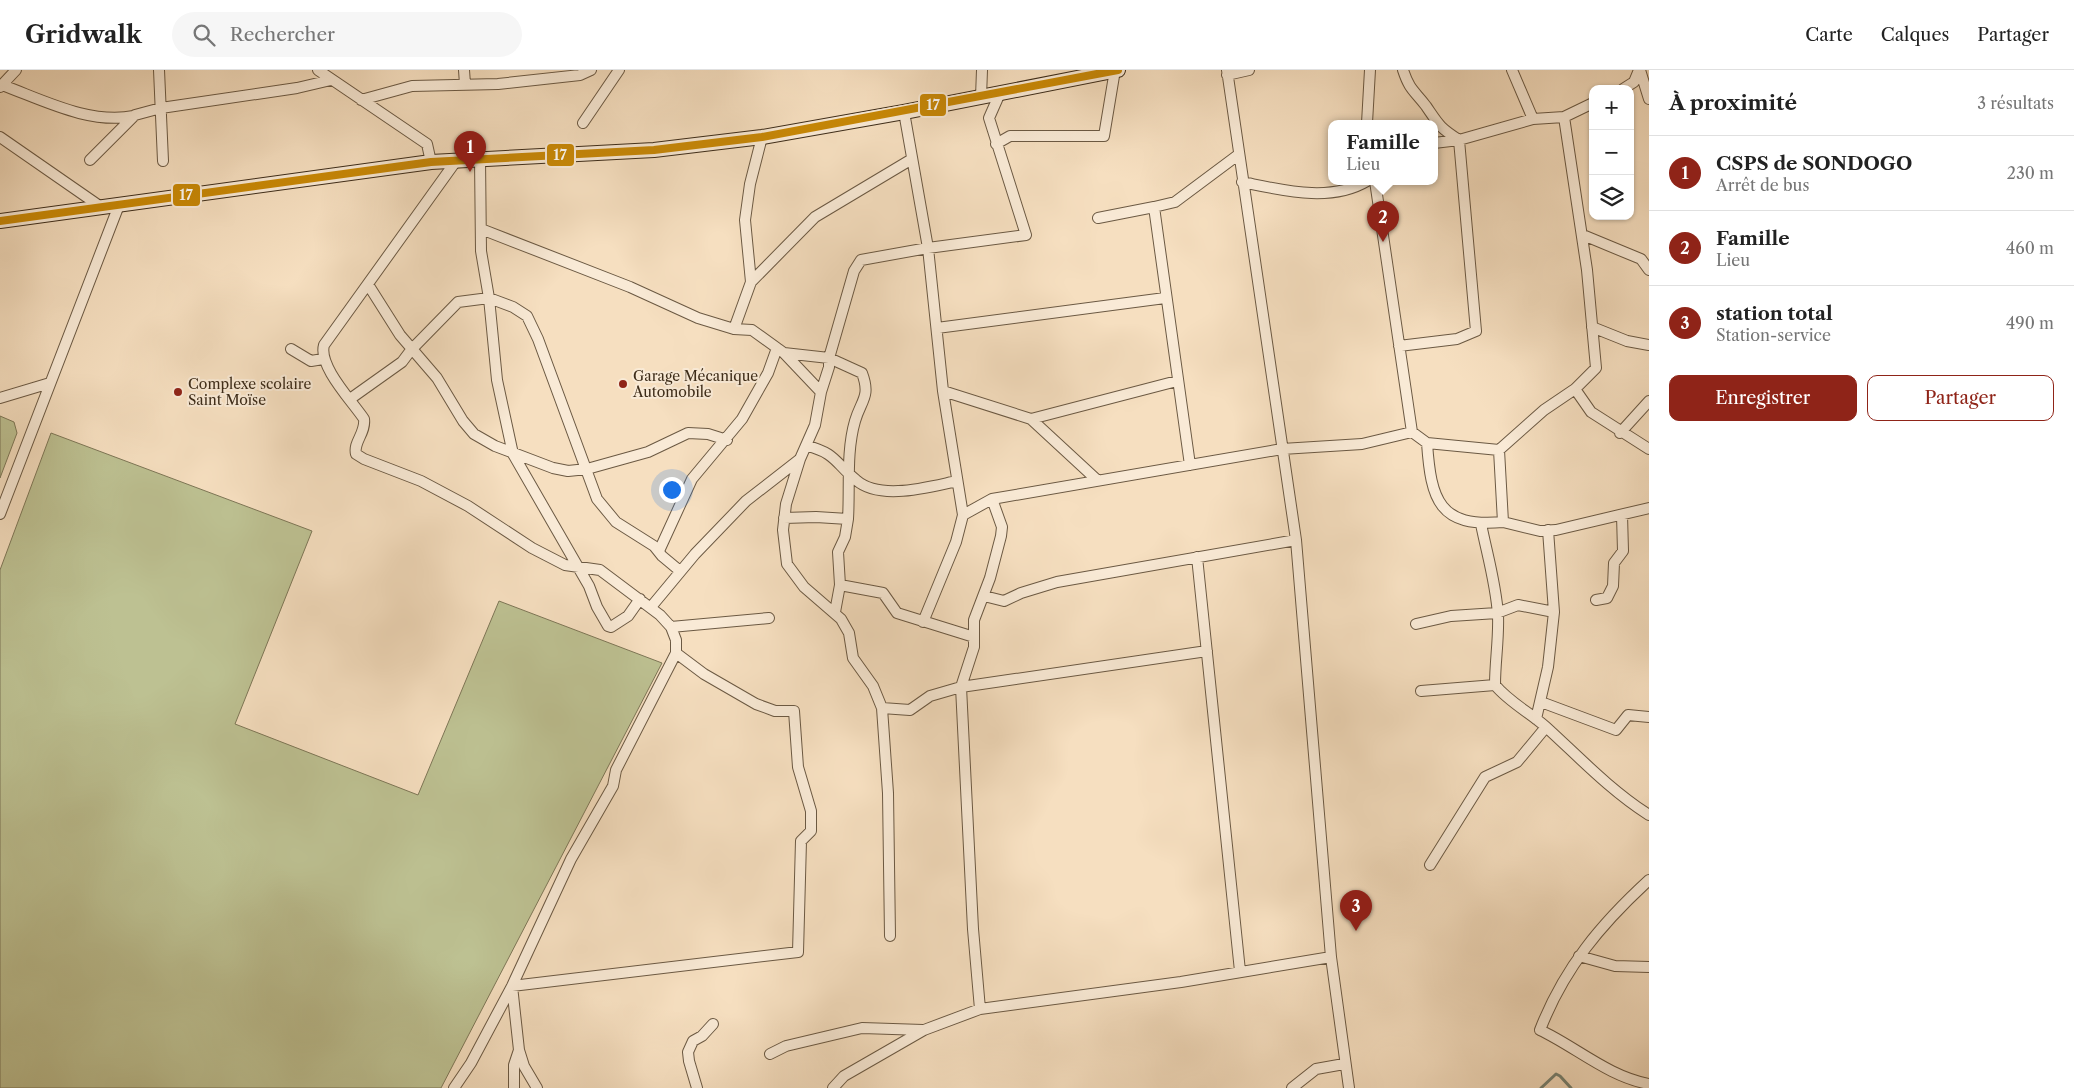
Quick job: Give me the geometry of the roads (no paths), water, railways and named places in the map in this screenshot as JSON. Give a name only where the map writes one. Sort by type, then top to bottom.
[{"type":"street","points":[[16,70],[1,86],[48,103],[90,115],[116,118],[161,108],[297,88],[330,80]]},
{"type":"street","points":[[158,70],[163,161]]},
{"type":"street","points":[[318,70],[330,80],[427,144],[431,162]]},
{"type":"street","points":[[464,70],[465,84]]},
{"type":"street","points":[[361,100],[412,86],[498,84],[580,75],[592,70]]},
{"type":"street","points":[[583,123],[619,70]]},
{"type":"street","points":[[981,97],[982,70]]},
{"type":"street","points":[[0,221],[431,162],[654,150],[762,137],[904,112],[1117,70],[1104,136],[1010,136],[996,144]]},
{"type":"street","points":[[1249,70],[1227,72],[1296,540],[1331,957],[1344,1064],[1349,1088]]},
{"type":"street","points":[[1366,120],[1370,70]]},
{"type":"street","points":[[1403,70],[1410,89],[1424,104],[1434,120]]},
{"type":"street","points":[[1512,70],[1532,119]]},
{"type":"street","points":[[1629,85],[1634,82],[1640,70]]},
{"type":"street","points":[[1640,70],[1649,99]]},
{"type":"street","points":[[890,936],[888,794],[882,708],[873,686],[853,658],[849,633],[835,612],[804,587],[786,564],[784,518],[786,504],[800,459],[815,425],[821,392],[829,367],[829,358],[858,262],[928,248],[1026,235],[989,118],[1000,93]]},
{"type":"street","points":[[1438,143],[1459,140],[1532,119],[1564,117],[1589,105]]},
{"type":"street","points":[[904,112],[928,248],[944,391],[962,515],[956,542],[923,622]]},
{"type":"street","points":[[90,160],[136,115]]},
{"type":"street","points":[[1376,185],[1412,432],[1427,443],[1499,450],[1544,410],[1575,390],[1594,373],[1596,368],[1583,234],[1564,117]]},
{"type":"street","points":[[1399,346],[1457,339],[1476,331],[1459,140],[1438,124]]},
{"type":"street","points":[[0,137],[101,207]]},
{"type":"street","points":[[751,282],[745,220],[750,184],[762,137]]},
{"type":"street","points":[[1098,218],[1175,202],[1238,155]]},
{"type":"street","points":[[480,159],[481,251],[489,298],[497,380],[513,454],[578,568],[608,626],[611,627],[620,623],[640,599]]},
{"type":"street","points":[[734,329],[751,282],[814,217],[912,159]]},
{"type":"street","points":[[454,1088],[471,1063],[512,986],[571,859],[613,786],[616,770],[676,653],[676,640],[671,627],[651,607],[600,570],[565,565],[532,548],[468,506],[421,481],[356,454],[356,448],[365,427],[364,418],[323,359],[324,345],[456,161]]},
{"type":"street","points":[[1242,182],[1316,194],[1356,185]]},
{"type":"street","points":[[0,514],[119,205]]},
{"type":"street","points":[[1154,207],[1190,465]]},
{"type":"street","points":[[481,229],[630,287],[698,318],[734,329],[752,330],[780,351],[821,392]]},
{"type":"street","points":[[1583,234],[1641,260],[1649,270]]},
{"type":"street","points":[[1641,260],[1649,252]]},
{"type":"street","points":[[368,286],[411,350],[437,378],[474,434],[513,454],[553,468],[568,471],[587,469],[648,452],[688,434],[708,434],[727,440]]},
{"type":"street","points":[[350,399],[402,362],[411,350],[458,302],[489,298],[513,306],[527,316],[538,339],[597,499],[611,518],[644,538],[680,572]]},
{"type":"street","points":[[937,328],[1166,298]]},
{"type":"street","points":[[1592,327],[1627,341],[1649,345]]},
{"type":"street","points":[[291,349],[311,361],[323,359]]},
{"type":"street","points":[[780,351],[829,358],[862,373],[866,384],[867,394],[854,422],[849,456],[848,519],[845,537],[838,552],[840,586],[835,612]]},
{"type":"street","points":[[659,551],[692,479],[727,440],[754,399],[780,351]]},
{"type":"street","points":[[1031,419],[1177,381]]},
{"type":"street","points":[[0,398],[50,383]]},
{"type":"street","points":[[1575,390],[1591,412],[1620,433],[1649,449]]},
{"type":"street","points":[[944,391],[1031,419],[1097,480]]},
{"type":"street","points":[[1620,433],[1649,401]]},
{"type":"street","points":[[962,515],[992,500],[1097,480],[1282,449],[1362,444],[1412,432]]},
{"type":"street","points":[[1427,443],[1430,478],[1442,506],[1449,514],[1480,524],[1503,522],[1540,531],[1649,508]]},
{"type":"street","points":[[807,446],[829,453],[863,485],[873,490],[889,492],[957,481]]},
{"type":"street","points":[[1499,450],[1503,522]]},
{"type":"street","points":[[651,607],[680,572],[746,501],[800,459]]},
{"type":"street","points":[[980,1009],[973,929],[961,686],[974,647],[974,620],[996,562],[1002,527],[992,500]]},
{"type":"street","points":[[1596,600],[1607,598],[1613,586],[1614,563],[1623,551],[1622,515]]},
{"type":"street","points":[[784,518],[848,519]]},
{"type":"street","points":[[1480,524],[1494,582],[1498,613],[1495,684],[1502,693],[1546,727],[1610,788],[1649,815]]},
{"type":"street","points":[[1536,719],[1550,656],[1554,612],[1548,530]]},
{"type":"street","points":[[984,596],[1004,601],[1021,593],[1057,582],[1296,540]]},
{"type":"street","points":[[1197,557],[1240,971]]},
{"type":"street","points":[[840,586],[883,593],[888,598],[893,610],[923,622],[974,637]]},
{"type":"street","points":[[1416,624],[1451,616],[1498,613],[1518,605],[1554,612]]},
{"type":"street","points":[[671,627],[740,619],[769,618]]},
{"type":"street","points":[[882,708],[910,710],[930,696],[961,686],[1206,651]]},
{"type":"street","points":[[512,986],[798,952],[801,841],[811,831],[812,825],[811,811],[798,767],[794,711],[775,711],[756,704],[704,674],[676,653]]},
{"type":"street","points":[[1421,691],[1495,684]]},
{"type":"street","points":[[1541,702],[1616,730],[1628,715],[1649,717]]},
{"type":"street","points":[[1430,865],[1485,777],[1517,762],[1546,727]]},
{"type":"street","points":[[1649,880],[1625,902],[1579,956],[1557,990],[1540,1030],[1565,1042],[1617,1075],[1649,1084]]},
{"type":"street","points":[[1579,956],[1613,966],[1649,967]]},
{"type":"street","points":[[833,1088],[844,1076],[924,1030],[980,1009],[1181,982],[1331,957]]},
{"type":"street","points":[[512,986],[519,1050],[524,1066],[537,1088]]},
{"type":"street","points":[[697,1088],[688,1052],[693,1041],[702,1036],[713,1024]]},
{"type":"street","points":[[770,1054],[786,1046],[862,1028],[924,1030]]},
{"type":"street","points":[[514,1088],[514,1065],[519,1050]]},
{"type":"street","points":[[1292,1088],[1316,1069],[1344,1064]]},
{"type":"waterway","points":[[1541,1088],[1556,1074],[1571,1088]]},
{"type":"place","name":"CSPS de SONDOGO","points":[[470,172]]},
{"type":"place","name":"Famille","points":[[1383,242]]},
{"type":"place","name":"Garage Mécanique Automobile","points":[[623,384]]},
{"type":"place","name":"Complexe scolaire Saint Moïse","points":[[178,392]]},
{"type":"place","name":"station total","points":[[1356,931]]}]
